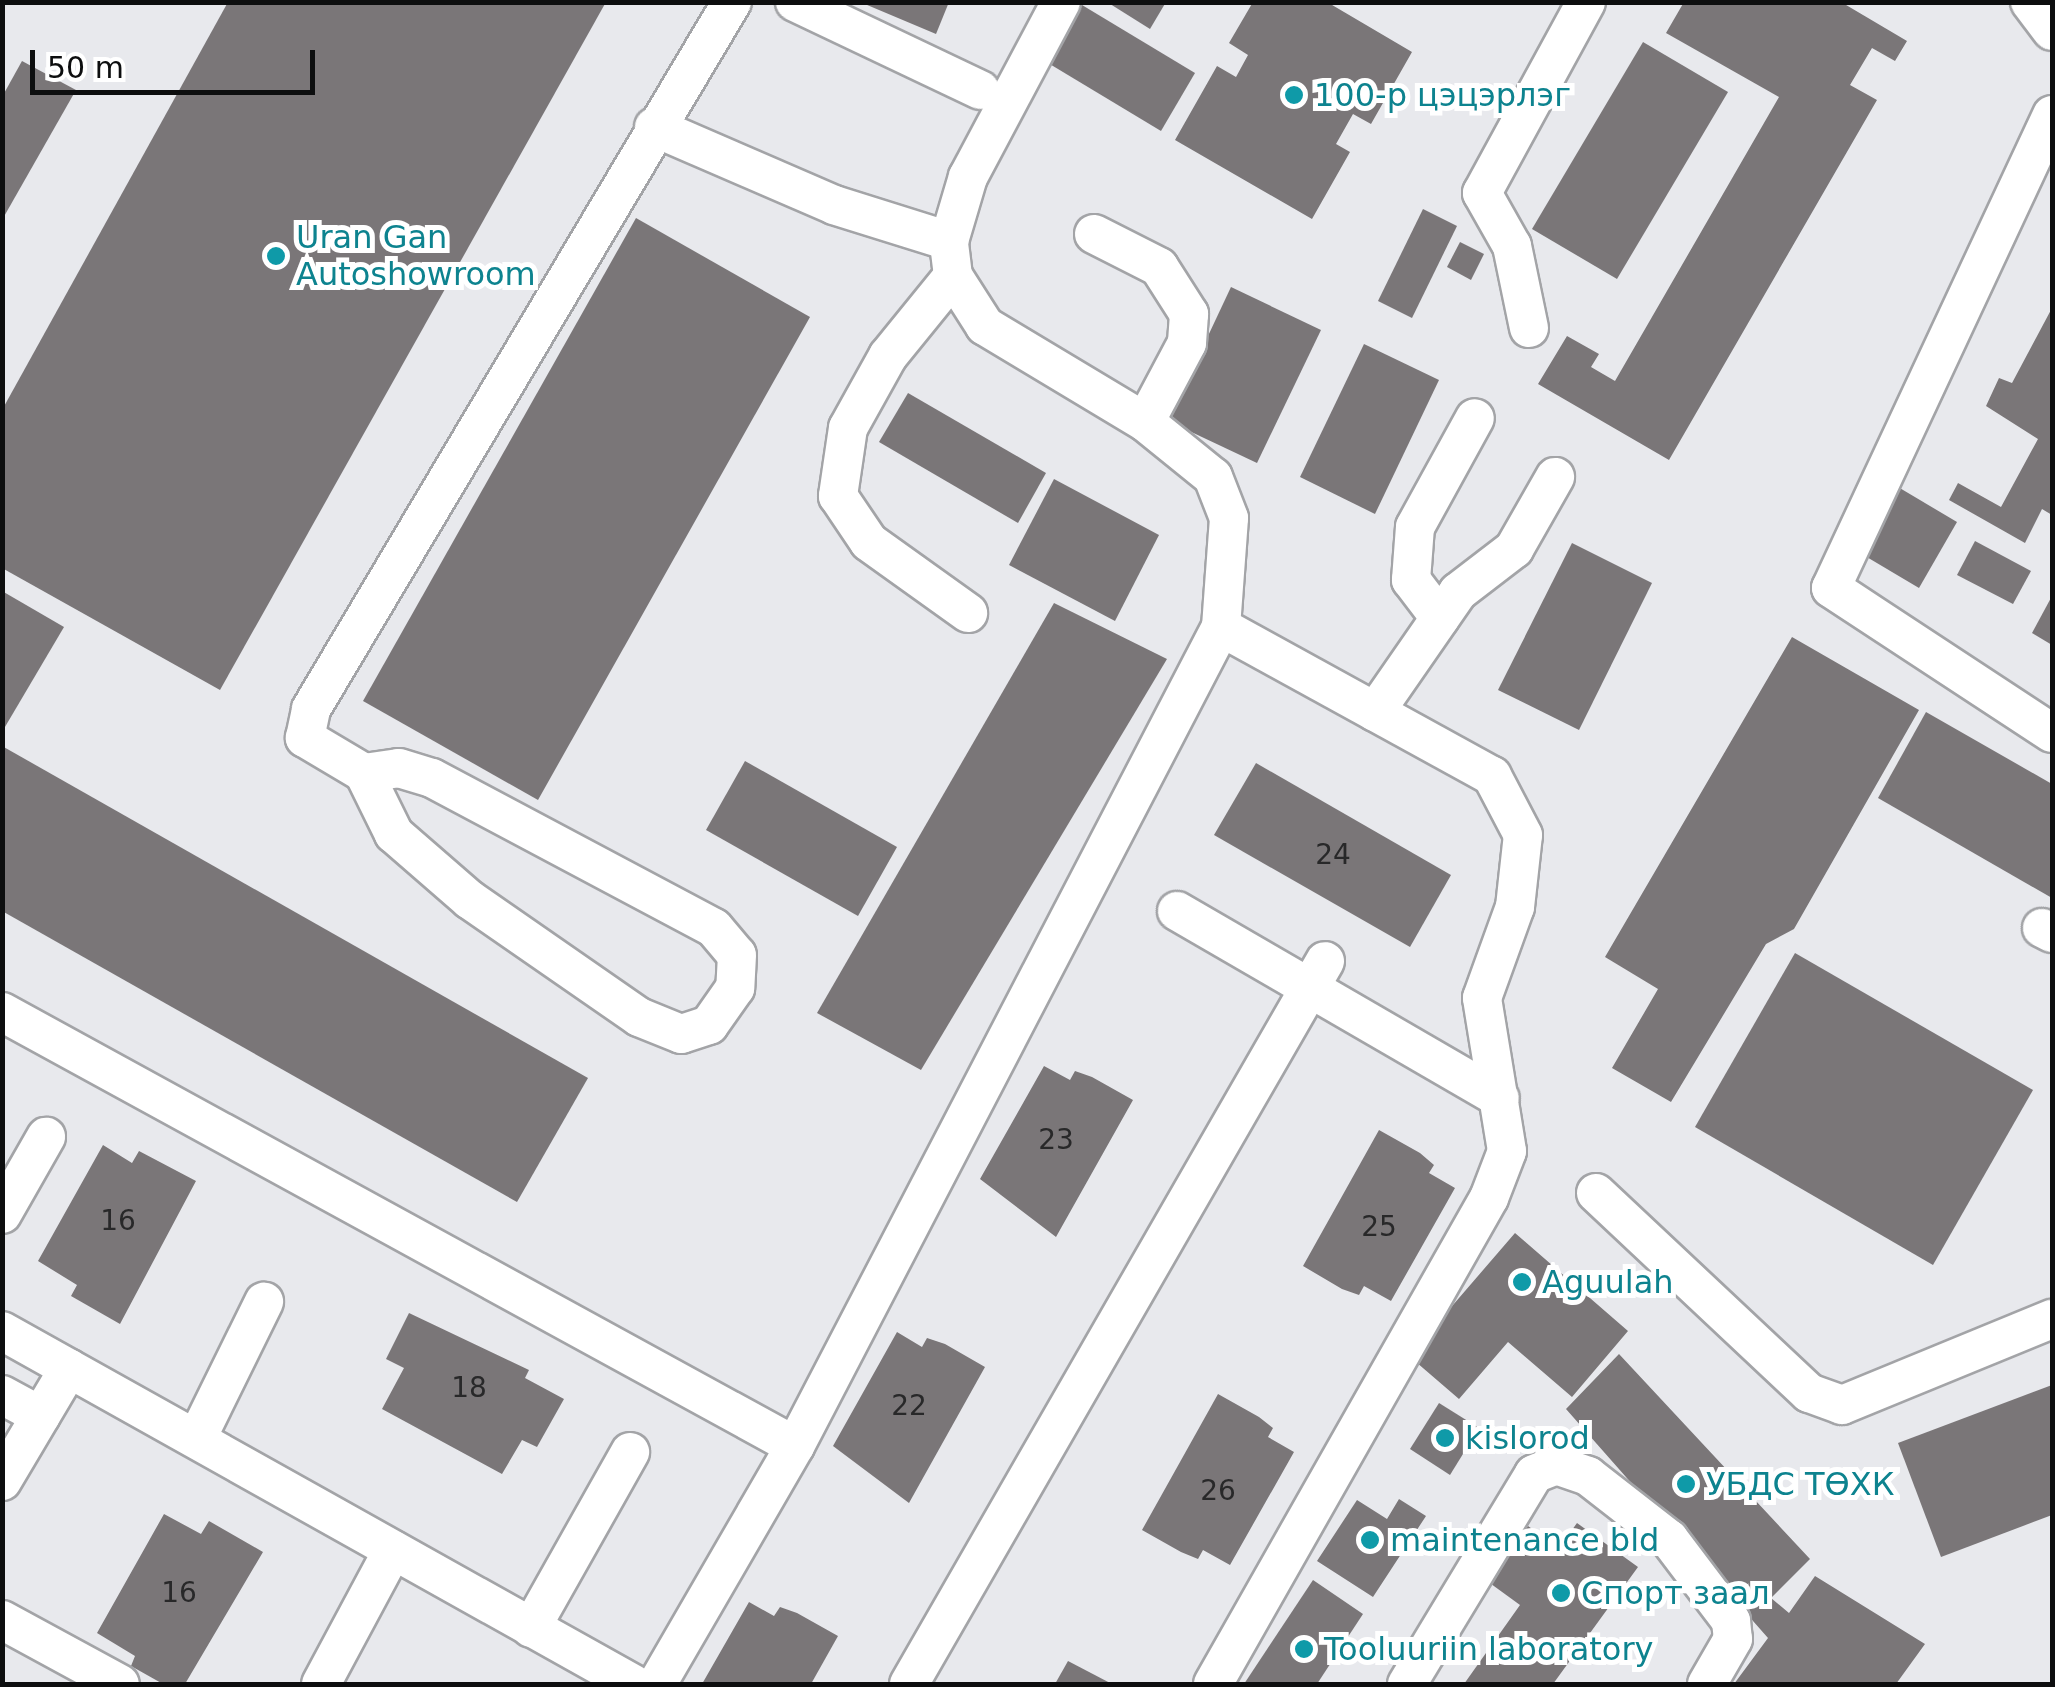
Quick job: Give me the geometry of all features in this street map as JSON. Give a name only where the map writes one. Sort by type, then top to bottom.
[{"type":"street","points":[[364,773],[399,768],[432,778],[714,928],[737,955],[735,988],[709,1024],[681,1034],[640,1017],[470,900],[394,834],[364,773],[305,738],[311,709],[654,127],[732,2]]},
{"type":"street","points":[[794,2],[980,90]]},
{"type":"street","points":[[968,613],[869,542],[838,496],[848,428],[888,356],[951,259],[968,177],[1061,2]]},
{"type":"street","points":[[1529,328],[1512,246],[1482,193],[1586,2]]},
{"type":"street","points":[[2030,2],[2052,31]]},
{"type":"street","points":[[2052,115],[1831,588],[2052,733]]},
{"type":"street","points":[[654,127],[951,259],[985,326],[1145,422],[1213,477],[1229,518],[1220,627],[795,1446],[657,1684]]},
{"type":"street","points":[[1094,234],[1159,268],[1189,314],[1187,344],[1145,422]]},
{"type":"street","points":[[1440,618],[1411,580],[1414,527],[1475,418]]},
{"type":"street","points":[[1375,712],[1458,592],[1514,549],[1555,476]]},
{"type":"street","points":[[1213,1684],[1490,1198],[1507,1151],[1482,998],[1515,907],[1523,835],[1492,776],[1220,627]]},
{"type":"street","points":[[1178,911],[1316,976],[1500,1098]]},
{"type":"street","points":[[909,1684],[1316,976]]},
{"type":"street","points":[[2,1012],[795,1446]]},
{"type":"street","points":[[2,1214],[46,1136]]},
{"type":"street","points":[[1596,1192],[1809,1393],[1842,1405],[2052,1319]]},
{"type":"street","points":[[197,1438],[264,1302]]},
{"type":"street","points":[[2,1331],[634,1684]]},
{"type":"street","points":[[2,1481],[69,1368]]},
{"type":"street","points":[[2,1396],[40,1416]]},
{"type":"street","points":[[531,1628],[630,1452]]},
{"type":"street","points":[[1407,1684],[1534,1474],[1556,1465],[1588,1476],[1669,1538],[1731,1622],[1733,1639],[1706,1684]]},
{"type":"street","points":[[321,1684],[392,1550]]},
{"type":"street","points":[[2,1620],[120,1684]]},
{"type":"building","name":"Uran Gan Autoshowroom","points":[[228,2],[606,2],[220,690],[2,568],[2,410]]},
{"type":"building","points":[[860,2],[949,2],[936,34]]},
{"type":"building","points":[[1107,2],[1166,2],[1150,29]]},
{"type":"building","name":"100-р цэцэрлэг","points":[[1253,2],[1327,2],[1412,52],[1371,124],[1353,114],[1336,144],[1350,152],[1312,219],[1175,140],[1217,66],[1236,77],[1248,55],[1229,43]]},
{"type":"building","points":[[1684,2],[1841,2],[1907,41],[1895,61],[1872,48],[1850,85],[1877,100],[1669,460],[1538,384],[1567,336],[1599,354],[1591,367],[1615,381],[1779,97],[1666,33]]},
{"type":"building","points":[[1082,5],[1195,73],[1161,131],[1048,63]]},
{"type":"building","points":[[1643,42],[1728,92],[1617,279],[1532,229]]},
{"type":"building","points":[[22,61],[76,90],[2,220],[2,97]]},
{"type":"building","points":[[1423,209],[1457,226],[1412,318],[1378,301]]},
{"type":"building","points":[[636,218],[810,317],[538,800],[363,701]]},
{"type":"building","points":[[1460,242],[1484,254],[1471,280],[1447,267]]},
{"type":"building","points":[[1231,287],[1321,330],[1257,463],[1168,421]]},
{"type":"building","points":[[2052,308],[2052,515],[2042,509],[2025,543],[1949,500],[1958,483],[2001,507],[2038,439],[1986,406],[1999,378],[2012,383]]},
{"type":"building","points":[[1364,344],[1439,380],[1375,514],[1300,477]]},
{"type":"building","points":[[908,393],[1046,473],[1018,523],[879,442]]},
{"type":"building","points":[[1054,479],[1159,535],[1115,621],[1009,565]]},
{"type":"building","points":[[1898,487],[1957,522],[1919,588],[1860,553]]},
{"type":"building","points":[[1975,541],[2031,571],[2013,604],[1957,575]]},
{"type":"building","points":[[1572,543],[1652,583],[1579,730],[1498,690]]},
{"type":"building","points":[[2,591],[64,627],[2,732]]},
{"type":"building","points":[[2052,596],[2052,645],[2032,633]]},
{"type":"building","points":[[1054,603],[1167,659],[921,1070],[817,1013]]},
{"type":"building","points":[[1792,637],[1919,710],[1794,929],[1766,944],[1671,1102],[1612,1068],[1658,989],[1605,957]]},
{"type":"building","points":[[1926,712],[2052,784],[2052,898],[1878,798]]},
{"type":"building","points":[[2,746],[588,1078],[517,1202],[2,911]]},
{"type":"building","points":[[745,761],[897,847],[858,916],[706,830]]},
{"type":"building","points":[[1256,763],[1451,875],[1410,947],[1214,835]]},
{"type":"building","points":[[1795,953],[2033,1090],[1933,1265],[1695,1127]]},
{"type":"building","points":[[1044,1066],[1070,1080],[1075,1071],[1092,1077],[1133,1100],[1056,1237],[980,1179]]},
{"type":"building","points":[[1379,1130],[1420,1153],[1434,1165],[1429,1173],[1455,1188],[1391,1301],[1364,1286],[1359,1295],[1342,1289],[1303,1266]]},
{"type":"building","points":[[103,1145],[132,1163],[139,1151],[196,1181],[120,1324],[71,1296],[77,1285],[38,1261]]},
{"type":"building","name":"Aguulah","points":[[1515,1233],[1628,1331],[1572,1397],[1508,1342],[1459,1399],[1409,1356]]},
{"type":"building","points":[[409,1313],[529,1370],[525,1378],[564,1399],[537,1447],[522,1440],[502,1474],[382,1409],[404,1368],[386,1359]]},
{"type":"building","points":[[897,1332],[922,1347],[927,1338],[945,1344],[985,1367],[909,1503],[833,1446]]},
{"type":"building","name":"УБДС ТӨХК","points":[[1619,1354],[1810,1559],[1771,1598],[1789,1613],[1815,1576],[1925,1644],[1896,1684],[1734,1684],[1768,1638],[1566,1409]]},
{"type":"building","points":[[2052,1385],[2052,1515],[1941,1557],[1898,1443]]},
{"type":"building","points":[[1218,1394],[1259,1417],[1273,1428],[1268,1437],[1294,1452],[1230,1565],[1203,1550],[1198,1559],[1142,1530]]},
{"type":"building","name":"kislorod","points":[[1439,1403],[1479,1428],[1450,1475],[1410,1449]]},
{"type":"building","name":"maintenance bld","points":[[1399,1499],[1426,1516],[1373,1597],[1317,1561],[1357,1500],[1387,1519]]},
{"type":"building","points":[[164,1514],[201,1534],[209,1521],[263,1552],[185,1684],[163,1684],[131,1666],[135,1656],[97,1633]]},
{"type":"building","name":"Спорт заал","points":[[1577,1523],[1638,1567],[1553,1684],[1464,1684],[1520,1605],[1487,1581],[1528,1526],[1559,1548]]},
{"type":"building","name":"Tooluuriin laboratory","points":[[1313,1580],[1363,1614],[1317,1684],[1244,1684]]},
{"type":"building","points":[[749,1602],[774,1616],[780,1607],[797,1613],[838,1636],[811,1684],[702,1684]]},
{"type":"building","points":[[1068,1661],[1112,1684],[1055,1684]]},
{"type":"place","name":"100-р цэцэрлэг","points":[[1294,95]]},
{"type":"place","name":"Uran Gan Autoshowroom","points":[[276,256]]},
{"type":"place","name":"Aguulah","points":[[1522,1282]]},
{"type":"place","name":"kislorod","points":[[1445,1438]]},
{"type":"place","name":"УБДС ТӨХК","points":[[1686,1484]]},
{"type":"place","name":"maintenance bld","points":[[1370,1540]]},
{"type":"place","name":"Спорт заал","points":[[1561,1593]]},
{"type":"place","name":"Tooluuriin laboratory","points":[[1304,1649]]}]
